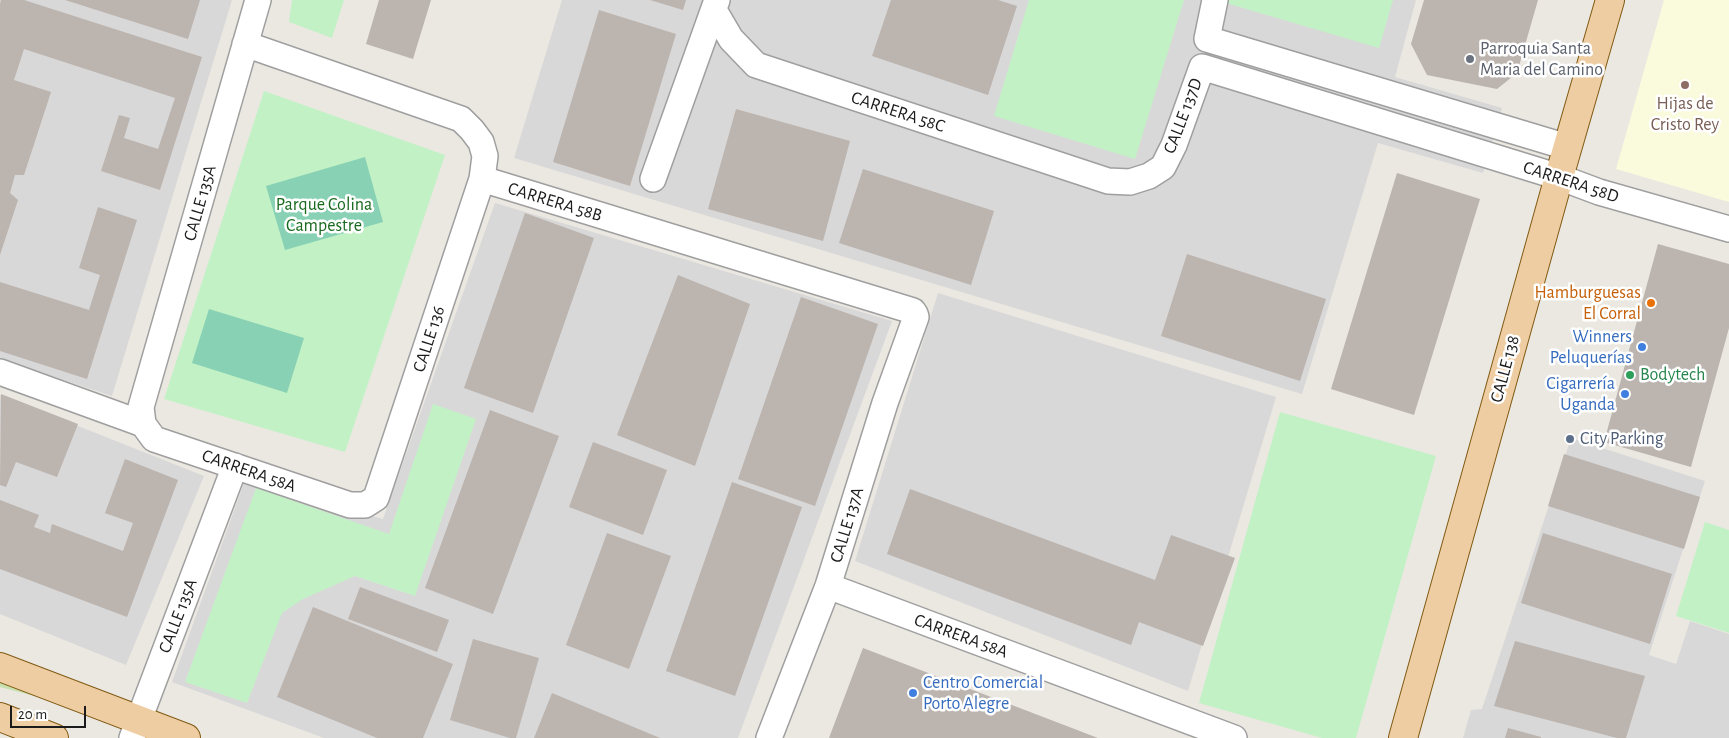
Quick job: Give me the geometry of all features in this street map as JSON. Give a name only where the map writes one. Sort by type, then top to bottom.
[{"type":"main road","name":"CALLE 138","points":[[1403,738],[1567,147],[1610,0]]},
{"type":"main road","points":[[0,667],[136,729],[186,738]]},
{"type":"main road","points":[[0,717],[54,738]]},
{"type":"street","name":"CALLE 135A","points":[[142,415],[258,0]]},
{"type":"street","name":"CARRERA 58D","points":[[1215,0],[1207,39],[1567,147]]},
{"type":"street","points":[[653,179],[715,5]]},
{"type":"street","name":"CARRERA 58C","points":[[715,5],[731,39],[756,65],[1108,181]]},
{"type":"street","points":[[245,44],[461,119],[481,142],[485,156],[482,180]]},
{"type":"street","name":"CARRERA 58D","points":[[1202,67],[1559,177],[1599,192],[1729,229]]},
{"type":"street","name":"CALLE 137D","points":[[1108,181],[1130,182],[1149,176],[1162,167],[1174,145],[1202,67]]},
{"type":"street","points":[[1414,132],[1423,103]]},
{"type":"street","name":"CARRERA 58B","points":[[482,180],[913,311]]},
{"type":"street","name":"CALLE 136","points":[[376,498],[482,180]]},
{"type":"street","name":"CALLE 137A","points":[[769,738],[828,586],[885,403],[916,317],[913,311]]},
{"type":"street","points":[[0,372],[142,415]]},
{"type":"street","name":"CARRERA 58A","points":[[142,415],[154,439],[350,505],[365,505],[376,498]]},
{"type":"street","name":"CALLE 135A","points":[[136,729],[235,466]]},
{"type":"street","name":"CARRERA 58A","points":[[828,586],[1234,738]]},
{"type":"shaded area","points":[[0,0],[232,0],[112,396],[0,359]]},
{"type":"shaded area","points":[[562,0],[1416,0],[1395,77],[1502,108],[1483,173],[1378,143],[1302,394],[514,158]]},
{"type":"shaded area","name":"Hijas de Cristo Rey","points":[[1664,0],[1729,0],[1729,202],[1616,169]]},
{"type":"shaded area","points":[[495,203],[892,321],[738,738],[324,738],[172,682],[244,483],[383,519]]},
{"type":"shaded area","points":[[938,293],[1276,397],[1188,691],[855,561]]},
{"type":"shaded area","points":[[0,395],[204,476],[126,665],[0,614]]},
{"type":"shaded area","points":[[1571,438],[1705,481],[1649,655],[1676,664],[1690,621],[1729,634],[1729,738],[1463,738],[1471,710],[1482,709]]},
{"type":"green space","points":[[292,0],[344,0],[332,38],[289,22]]},
{"type":"green space","points":[[1029,0],[1184,0],[1135,159],[994,116]]},
{"type":"green space","points":[[1227,0],[1393,0],[1379,48],[1226,3]]},
{"type":"green space","name":"Parque Colina Campestre","points":[[264,91],[445,155],[345,452],[164,399]]},
{"type":"green space","points":[[365,157],[383,222],[285,250],[266,186]]},
{"type":"green space","points":[[209,309],[304,338],[287,393],[192,363]]},
{"type":"green space","points":[[433,404],[476,419],[415,596],[355,576],[303,599],[282,613],[247,703],[185,682],[256,488],[389,534]]},
{"type":"green space","points":[[1280,412],[1436,456],[1356,738],[1322,738],[1199,703]]},
{"type":"green space","points":[[1705,522],[1729,530],[1729,633],[1676,616]]},
{"type":"green space","points":[[0,679],[61,703],[0,687]]},
{"type":"building","points":[[1,0],[24,0],[202,57],[160,190],[101,171],[119,115],[130,118],[124,138],[158,149],[175,98],[24,49],[14,80],[51,92],[24,175],[15,175],[10,193],[18,200],[0,255],[0,4]]},
{"type":"building","points":[[65,0],[200,0],[188,39]]},
{"type":"building","points":[[379,0],[431,0],[413,59],[366,44]]},
{"type":"building","points":[[650,0],[686,0],[683,10]]},
{"type":"building","points":[[891,0],[998,0],[1017,6],[988,95],[872,56]]},
{"type":"building","name":"Parroquia Santa Maria del Camino","points":[[1424,0],[1538,0],[1517,73],[1497,89],[1427,75],[1411,44]]},
{"type":"building","points":[[599,10],[676,34],[630,186],[553,162]]},
{"type":"building","points":[[736,109],[850,141],[823,241],[708,209]]},
{"type":"building","points":[[863,169],[994,211],[971,285],[839,243]]},
{"type":"building","points":[[1397,173],[1480,199],[1414,415],[1331,389]]},
{"type":"building","points":[[98,207],[137,220],[87,379],[0,351],[0,282],[89,310],[100,275],[79,268]]},
{"type":"building","points":[[525,213],[594,238],[533,413],[464,388]]},
{"type":"building","points":[[1658,244],[1729,264],[1729,328],[1691,467],[1604,442]]},
{"type":"building","points":[[1187,254],[1326,299],[1300,381],[1161,336]]},
{"type":"building","points":[[678,275],[750,304],[695,466],[617,435]]},
{"type":"building","points":[[801,297],[878,324],[815,506],[738,479]]},
{"type":"building","points":[[1,394],[78,424],[57,477],[16,462],[6,487],[0,485]]},
{"type":"building","points":[[490,410],[559,436],[493,614],[425,588]]},
{"type":"building","points":[[593,442],[667,470],[643,535],[569,507]]},
{"type":"building","points":[[1564,454],[1700,497],[1684,549],[1548,506]]},
{"type":"building","points":[[125,459],[178,480],[127,617],[0,569],[0,500],[39,515],[34,527],[50,533],[52,524],[123,551],[133,523],[105,513]]},
{"type":"building","points":[[732,482],[802,507],[735,696],[666,671]]},
{"type":"building","points":[[910,489],[1155,580],[1171,535],[1235,558],[1203,646],[1139,622],[1131,645],[887,554]]},
{"type":"building","points":[[607,533],[671,556],[629,669],[566,645]]},
{"type":"building","points":[[1543,533],[1672,574],[1650,644],[1521,603]]},
{"type":"building","points":[[360,587],[449,620],[437,652],[348,619]]},
{"type":"building","points":[[313,607],[453,664],[423,738],[377,738],[277,697]]},
{"type":"building","points":[[473,639],[539,658],[516,738],[510,738],[450,720]]},
{"type":"building","points":[[1515,641],[1645,676],[1626,738],[1617,738],[1494,706]]},
{"type":"building","name":"Centro Comercial Porto Alegre","points":[[863,648],[1098,738],[829,738]]},
{"type":"building","points":[[552,693],[660,738],[534,738]]},
{"type":"building","points":[[1508,728],[1541,737],[1541,738],[1505,738]]},
{"type":"place","name":"Parroquia Santa Maria del Camino","points":[[1470,59]]},
{"type":"place","name":"Hijas de Cristo Rey","points":[[1685,85]]},
{"type":"place","name":"Hamburguesas El Corral","points":[[1651,303]]},
{"type":"place","name":"Winners Peluquerías","points":[[1642,347]]},
{"type":"place","name":"Bodytech","points":[[1630,375]]},
{"type":"place","name":"Cigarrería Uganda","points":[[1625,394]]},
{"type":"place","name":"City Parking","points":[[1570,439]]},
{"type":"place","name":"Centro Comercial Porto Alegre","points":[[913,693]]}]
